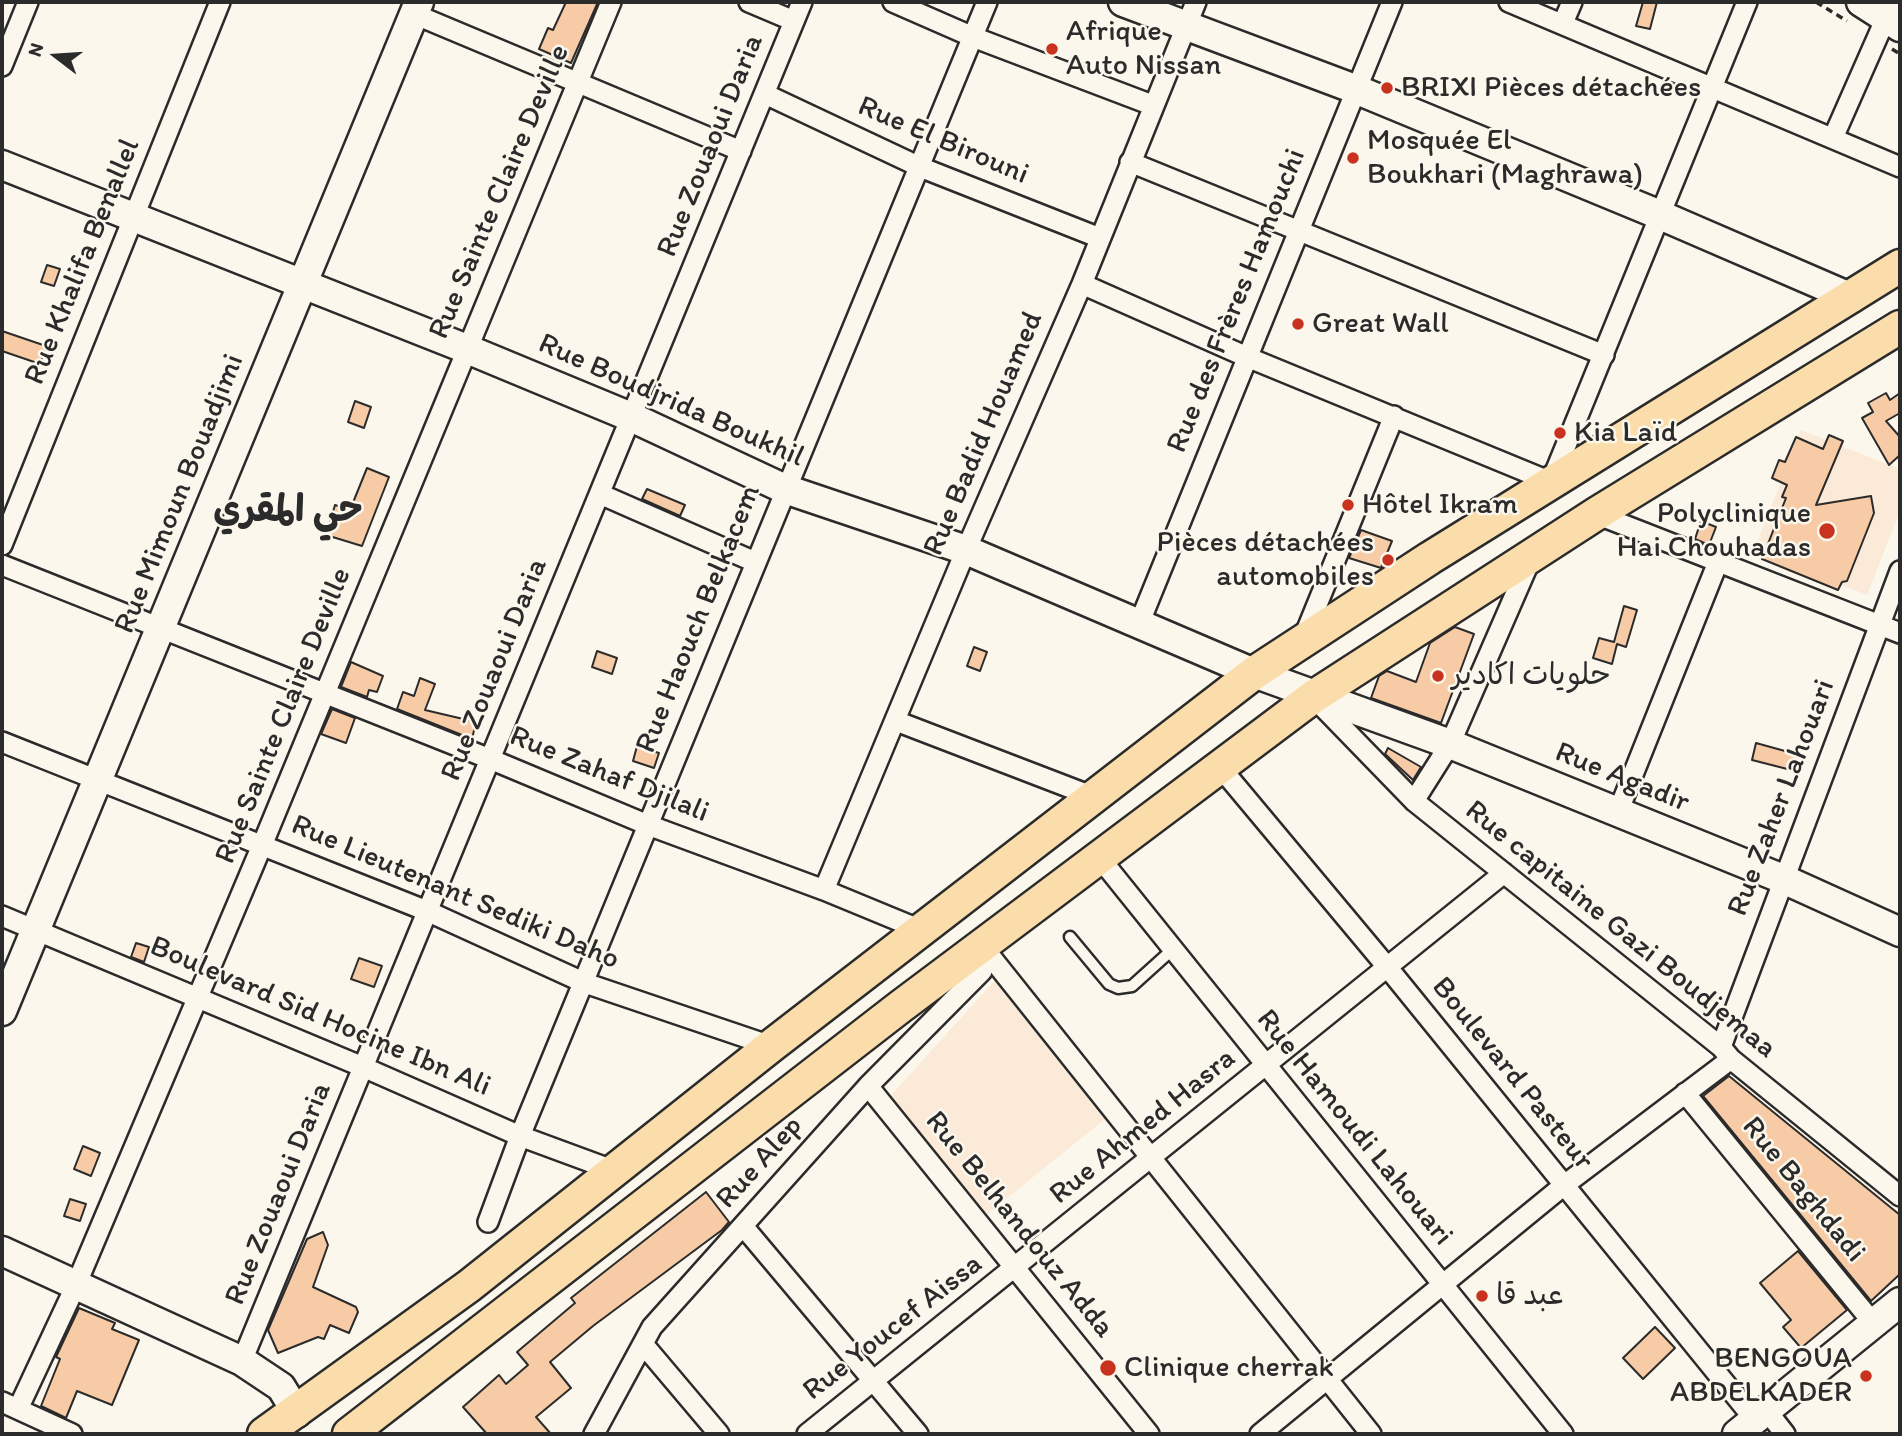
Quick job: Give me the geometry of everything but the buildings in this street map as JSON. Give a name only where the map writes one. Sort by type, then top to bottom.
[{"type":"main road","points":[[264,1434],[297,1413],[469,1286],[771,1046],[1254,673],[1551,482],[1900,267]]},
{"type":"main road","points":[[349,1434],[900,1007],[1313,697],[1596,514],[1900,327]]},
{"type":"street","points":[[2,66],[28,2]]},
{"type":"street","name":"Rue Khalifa Benallel","points":[[2,545],[220,2]]},
{"type":"street","name":"Rue Sainte Claire Deville","points":[[10,1406],[76,1286],[264,843],[611,2]]},
{"type":"street","points":[[749,2],[794,21]]},
{"type":"street","name":"Rue Zouaoui Daria","points":[[242,1361],[802,2]]},
{"type":"street","points":[[893,2],[973,37],[1152,105]]},
{"type":"street","name":"Rue Haouch Belkacem","points":[[488,1223],[520,1136],[987,2]]},
{"type":"street","points":[[1122,2],[1191,15],[1355,89],[1852,298]]},
{"type":"street","name":"Rue des Frères Hamouchi","points":[[1139,624],[1297,229],[1392,2]]},
{"type":"street","points":[[1509,2],[1900,167]]},
{"type":"street","points":[[1563,23],[1572,2]]},
{"type":"street","points":[[1082,284],[1247,357],[1551,482],[1747,2]]},
{"type":"street","points":[[416,8],[578,84],[741,151]]},
{"type":"street","name":"Rue Mimoun Bouadjimi","points":[[2,1011],[416,8]]},
{"type":"street","points":[[1833,138],[1885,12]]},
{"type":"street","name":"Rue Badid Houamed","points":[[824,890],[966,550],[1082,284],[1152,105],[1191,15]]},
{"type":"street","name":"Rue El Birouni","points":[[765,94],[920,167],[1100,238]]},
{"type":"street","points":[[1130,162],[1604,355]]},
{"type":"street","name":"Rue Boudjrida Boukhil","points":[[2,164],[132,218],[303,281],[631,417],[785,489],[966,550],[1313,697]]},
{"type":"street","points":[[1303,640],[1394,416]]},
{"type":"street","points":[[600,494],[755,562]]},
{"type":"street","points":[[1596,514],[1900,633]]},
{"type":"street","points":[[1414,801],[1450,744],[1533,555]]},
{"type":"street","points":[[1618,811],[1718,562]]},
{"type":"street","name":"Rue Zahaf Djilali","points":[[2,565],[490,759],[648,825],[824,890],[921,930]]},
{"type":"street","name":"Rue Zaher Lahouari","points":[[1726,1053],[1783,879],[1900,571]]},
{"type":"street","name":"Rue Agadir","points":[[1313,697],[1450,744],[1618,811],[1783,879],[1900,932]]},
{"type":"street","name":"Rue capitaine Gazi Boudjemaa","points":[[1313,697],[1414,801],[1900,1196]]},
{"type":"street","points":[[896,721],[1094,797]]},
{"type":"street","name":"Rue Lieutenant Sediki Daho","points":[[2,742],[264,843],[427,911],[585,983],[771,1046]]},
{"type":"street","name":"Boulevard Pasteur","points":[[1220,768],[1388,968],[1753,1422],[1785,1434]]},
{"type":"street","name":"Rue Hamoudi Lahouari","points":[[1099,857],[1563,1434]]},
{"type":"street","name":"Rue Ahmed Hasra","points":[[1016,1268],[1504,873]]},
{"type":"street","name":"Boulevard Sid Hocine Ibn Ali","points":[[2,916],[363,1066],[520,1136],[615,1171]]},
{"type":"street","points":[[983,947],[1371,1434]]},
{"type":"street","name":"Rue Alep","points":[[594,1434],[652,1327],[868,1086],[982,971],[983,947]]},
{"type":"street","points":[[1260,1434],[1563,1186],[1685,1093],[1726,1053]]},
{"type":"street","name":"Rue Belhandouz Adda","points":[[868,1086],[1149,1434]]},
{"type":"street","name":"Rue Baghdadi","points":[[1685,1093],[1874,1324]]},
{"type":"street","points":[[743,1226],[918,1434]]},
{"type":"street","points":[[2,1251],[242,1361],[281,1387],[297,1413]]},
{"type":"street","name":"Rue Youcef Aissa","points":[[807,1434],[1016,1268]]},
{"type":"street","points":[[1753,1422],[1900,1302]]},
{"type":"street","points":[[643,1344],[719,1434]]},
{"type":"street","points":[[10,1406],[72,1434]]},
{"type":"lane","points":[[1070,936],[1109,984],[1118,988],[1132,986],[1173,949]]},
{"type":"shaded area","name":"Polyclinique Hai Chouhadas","points":[[1801,430],[1900,469],[1900,511],[1867,595],[1754,550]]},
{"type":"shaded area","points":[[996,979],[1110,1115],[986,1215],[886,1101]]},
{"type":"place","name":"Afrique Auto Nissan","points":[[1052,49]]},
{"type":"place","name":"BRIXI Pièces détachées","points":[[1387,88]]},
{"type":"place","name":"Mosquée El Boukhari (Maghrawa)","points":[[1353,158]]},
{"type":"place","name":"Great Wall","points":[[1298,324]]},
{"type":"place","name":"Kia Laïd","points":[[1560,433]]},
{"type":"place","name":"Hôtel Ikram","points":[[1348,505]]},
{"type":"place","name":"Polyclinique Hai Chouhadas","points":[[1827,531]]},
{"type":"place","name":"Pièces détachées automobiles","points":[[1388,560]]},
{"type":"place","name":"حلويات اكادير","points":[[1438,676]]},
{"type":"place","name":"عبد قا","points":[[1482,1296]]},
{"type":"place","name":"Clinique cherrak","points":[[1108,1368]]},
{"type":"place","name":"BENGOUA ABDELKADER","points":[[1866,1376]]},
{"type":"district","name":"حي المقري","points":[[288,512]]}]
